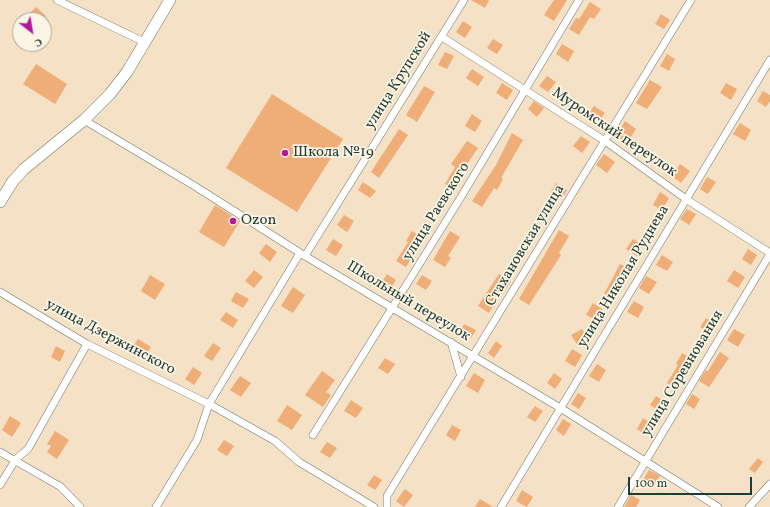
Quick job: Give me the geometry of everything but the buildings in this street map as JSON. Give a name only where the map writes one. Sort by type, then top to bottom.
[{"type":"street","points":[[58,0],[144,42]]},
{"type":"street","points":[[0,202],[13,181],[24,169],[84,120],[110,94],[127,72],[170,0]]},
{"type":"street","name":"улица Крупской","points":[[156,507],[197,440],[209,404],[266,306],[303,254],[464,0]]},
{"type":"street","name":"улица Раевского","points":[[314,435],[514,110],[525,89],[579,0]]},
{"type":"street","name":"Стахановская улица","points":[[387,507],[387,496],[691,0]]},
{"type":"street","name":"Муромский переулок","points":[[442,36],[605,141],[686,199],[770,254]]},
{"type":"street","name":"улица Николая Руднева","points":[[501,507],[562,409],[770,60]]},
{"type":"street","name":"Школьный переулок","points":[[84,120],[193,185],[303,254],[562,409],[718,507]]},
{"type":"street","name":"улица Соревнования","points":[[618,507],[770,254]]},
{"type":"street","name":"улица Дзержинского","points":[[0,292],[87,344],[209,404],[275,441],[299,462],[374,507]]},
{"type":"street","points":[[452,342],[461,377]]},
{"type":"street","points":[[0,485],[14,461],[28,449],[87,344]]},
{"type":"street","points":[[0,452],[61,487],[80,507]]},
{"type":"street","points":[[749,507],[770,484]]},
{"type":"place","name":"Школа №19","points":[[285,153]]},
{"type":"place","name":"Ozon","points":[[233,221]]}]
